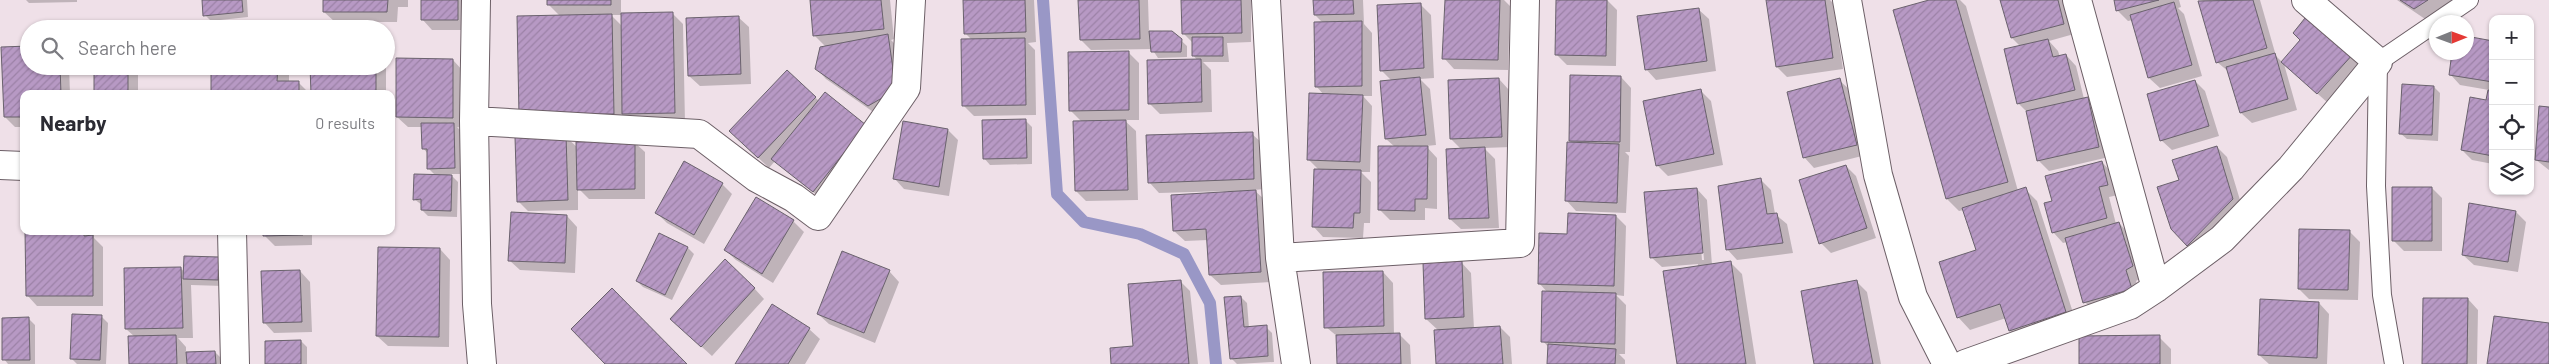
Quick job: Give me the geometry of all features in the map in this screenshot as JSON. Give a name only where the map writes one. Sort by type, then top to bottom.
[{"type":"street","points":[[476,0],[474,121],[477,304],[482,364]]},
{"type":"street","points":[[474,121],[699,134],[756,178],[794,198],[818,216],[906,88],[911,0]]},
{"type":"street","points":[[1266,0],[1280,258],[1296,364]]},
{"type":"street","points":[[1280,258],[1520,243],[1525,0]]},
{"type":"street","points":[[1847,0],[1878,175],[1913,297],[1947,364]]},
{"type":"street","points":[[2077,0],[2156,288]]},
{"type":"street","points":[[1965,364],[2130,305],[2222,239],[2291,168],[2378,62],[2306,0]]},
{"type":"street","points":[[0,165],[20,166]]},
{"type":"street","points":[[232,235],[235,364]]},
{"type":"lane","points":[[2394,364],[2381,285],[2376,186],[2378,62],[2469,0]]},
{"type":"building","points":[[202,0],[242,0],[243,12],[203,16]]},
{"type":"building","points":[[323,0],[388,0],[387,12],[323,12]]},
{"type":"building","points":[[421,0],[458,0],[458,20],[421,20]]},
{"type":"building","points":[[547,0],[611,0],[611,5],[547,5]]},
{"type":"building","points":[[810,0],[881,0],[884,29],[813,36]]},
{"type":"building","points":[[963,0],[1025,0],[1026,32],[964,34]]},
{"type":"building","points":[[1078,0],[1139,0],[1140,39],[1080,40]]},
{"type":"building","points":[[1181,0],[1241,0],[1242,33],[1182,34]]},
{"type":"building","points":[[1313,0],[1353,0],[1354,14],[1314,15]]},
{"type":"building","points":[[1445,0],[1500,0],[1498,60],[1442,59]]},
{"type":"building","points":[[1556,0],[1607,0],[1606,56],[1555,55]]},
{"type":"building","points":[[1766,0],[1825,0],[1833,58],[1776,67]]},
{"type":"building","points":[[1929,0],[1956,0],[2008,182],[1946,199],[1893,10]]},
{"type":"building","points":[[2000,0],[2058,0],[2064,24],[2011,38]]},
{"type":"building","points":[[2114,0],[2159,0],[2116,11]]},
{"type":"building","points":[[2253,0],[2267,48],[2216,63],[2198,1]]},
{"type":"building","points":[[2400,0],[2428,0],[2414,9]]},
{"type":"building","points":[[2174,2],[2192,65],[2148,78],[2130,15]]},
{"type":"building","points":[[1421,3],[1424,68],[1380,71],[1377,5]]},
{"type":"building","points":[[1699,8],[1707,61],[1645,70],[1637,16]]},
{"type":"building","points":[[673,12],[675,113],[622,114],[621,13]]},
{"type":"building","points":[[2309,13],[2354,53],[2317,94],[2281,62],[2300,40],[2293,33]]},
{"type":"building","points":[[612,14],[614,114],[519,115],[517,16]]},
{"type":"building","points":[[739,16],[741,74],[688,76],[686,18]]},
{"type":"building","points":[[1362,21],[1362,86],[1315,87],[1314,22]]},
{"type":"building","points":[[1149,31],[1172,31],[1182,39],[1181,52],[1151,52]]},
{"type":"building","points":[[888,34],[896,90],[868,106],[815,69],[820,47]]},
{"type":"building","points":[[1192,37],[1223,37],[1223,56],[1192,56]]},
{"type":"building","points":[[2474,37],[2489,40],[2489,81],[2449,75],[2451,60],[2474,60]]},
{"type":"building","points":[[1025,38],[1026,105],[962,106],[961,39]]},
{"type":"building","points":[[2048,39],[2053,57],[2066,54],[2075,90],[2017,104],[2004,49]]},
{"type":"building","points":[[20,46],[20,75],[60,75],[61,90],[20,90],[20,117],[4,117],[1,47]]},
{"type":"building","points":[[1129,51],[1129,110],[1069,111],[1068,52]]},
{"type":"building","points":[[2275,53],[2288,99],[2240,113],[2226,67]]},
{"type":"building","points":[[396,58],[453,59],[453,118],[396,117]]},
{"type":"building","points":[[1201,59],[1202,102],[1148,104],[1147,60]]},
{"type":"building","points":[[787,70],[816,97],[758,158],[729,131]]},
{"type":"building","points":[[94,75],[128,75],[128,90],[94,90]]},
{"type":"building","points":[[211,75],[277,75],[277,81],[299,81],[299,90],[211,90]]},
{"type":"building","points":[[310,75],[376,75],[376,90],[311,90]]},
{"type":"building","points":[[1570,75],[1621,76],[1620,142],[1569,141]]},
{"type":"building","points":[[1420,77],[1426,135],[1385,139],[1380,81]]},
{"type":"building","points":[[1499,78],[1502,137],[1450,139],[1448,80]]},
{"type":"building","points":[[1840,78],[1857,145],[1803,158],[1787,92]]},
{"type":"building","points":[[2195,80],[2209,126],[2160,141],[2147,94]]},
{"type":"building","points":[[2402,84],[2434,86],[2432,135],[2399,134]]},
{"type":"building","points":[[1701,89],[1714,154],[1656,166],[1643,101]]},
{"type":"building","points":[[2489,90],[2489,155],[2461,150],[2470,97],[2486,100]]},
{"type":"building","points":[[825,92],[866,125],[813,192],[771,159]]},
{"type":"building","points":[[1309,93],[1363,95],[1360,162],[1307,160]]},
{"type":"building","points":[[2088,97],[2099,147],[2037,161],[2026,111]]},
{"type":"building","points":[[2539,106],[2549,107],[2549,162],[2535,160]]},
{"type":"building","points":[[1026,119],[1027,158],[983,159],[982,120]]},
{"type":"building","points":[[1126,120],[1128,190],[1075,191],[1073,121]]},
{"type":"building","points":[[903,121],[948,129],[939,187],[893,179]]},
{"type":"building","points":[[421,123],[454,123],[455,168],[427,169],[427,149],[422,149]]},
{"type":"building","points":[[1253,132],[1254,179],[1148,183],[1146,135]]},
{"type":"building","points":[[566,135],[568,200],[517,202],[515,137]]},
{"type":"building","points":[[635,140],[635,189],[577,190],[576,142]]},
{"type":"building","points":[[1567,142],[1619,144],[1617,203],[1565,201]]},
{"type":"building","points":[[1378,146],[1428,146],[1427,199],[1415,199],[1415,211],[1378,210]]},
{"type":"building","points":[[2217,146],[2233,199],[2187,246],[2171,229],[2157,187],[2179,180],[2172,160]]},
{"type":"building","points":[[1485,147],[1489,218],[1449,219],[1446,149]]},
{"type":"building","points":[[684,161],[723,183],[694,235],[655,213]]},
{"type":"building","points":[[2102,161],[2108,185],[2099,187],[2107,218],[2052,233],[2044,203],[2052,201],[2045,176]]},
{"type":"building","points":[[1846,165],[1867,228],[1819,244],[1799,180]]},
{"type":"building","points":[[1314,169],[1361,170],[1360,213],[1354,213],[1353,228],[1312,227]]},
{"type":"building","points":[[414,174],[452,175],[451,211],[421,210],[421,199],[413,200]]},
{"type":"building","points":[[1761,178],[1767,214],[1777,213],[1783,243],[1726,250],[1718,186]]},
{"type":"building","points":[[2026,187],[2066,312],[2009,331],[2000,304],[1957,318],[1939,262],[1976,250],[1962,208]]},
{"type":"building","points":[[2392,187],[2432,187],[2432,241],[2392,241]]},
{"type":"building","points":[[1697,188],[1703,253],[1650,258],[1644,192]]},
{"type":"building","points":[[1256,190],[1261,272],[1209,275],[1206,229],[1173,231],[1171,195]]},
{"type":"building","points":[[756,197],[794,220],[762,274],[724,250]]},
{"type":"building","points":[[2469,203],[2516,211],[2508,262],[2462,255]]},
{"type":"building","points":[[511,212],[567,215],[565,263],[508,261]]},
{"type":"building","points":[[1568,213],[1616,215],[1614,286],[1538,284],[1539,233],[1567,234]]},
{"type":"building","points":[[2119,222],[2133,266],[2126,270],[2132,289],[2083,303],[2065,238]]},
{"type":"building","points":[[2299,229],[2350,230],[2348,290],[2298,289]]},
{"type":"building","points":[[659,233],[688,247],[665,295],[636,281]]},
{"type":"building","points":[[25,235],[93,235],[93,296],[26,296]]},
{"type":"building","points":[[263,235],[303,235],[263,236]]},
{"type":"building","points":[[378,247],[440,248],[439,337],[376,336]]},
{"type":"building","points":[[842,251],[890,270],[864,333],[817,314]]},
{"type":"building","points":[[184,256],[219,257],[218,280],[183,279]]},
{"type":"building","points":[[725,259],[755,288],[701,347],[670,319]]},
{"type":"building","points":[[1462,261],[1464,317],[1425,319],[1423,263]]},
{"type":"building","points":[[1731,261],[1746,364],[1677,364],[1663,271]]},
{"type":"building","points":[[181,267],[183,328],[125,329],[124,268]]},
{"type":"building","points":[[300,270],[302,322],[263,323],[261,271]]},
{"type":"building","points":[[1383,271],[1384,326],[1324,328],[1323,272]]},
{"type":"building","points":[[1181,280],[1189,364],[1111,364],[1110,348],[1133,346],[1128,284]]},
{"type":"building","points":[[1857,280],[1873,364],[1814,364],[1801,291]]},
{"type":"building","points":[[612,288],[687,364],[605,364],[571,329]]},
{"type":"building","points":[[1542,291],[1616,293],[1615,344],[1541,342]]},
{"type":"building","points":[[1241,296],[1244,327],[1267,325],[1268,356],[1230,359],[1224,297]]},
{"type":"building","points":[[2423,298],[2468,298],[2467,364],[2422,364]]},
{"type":"building","points":[[2260,299],[2319,302],[2317,358],[2258,355]]},
{"type":"building","points":[[772,304],[810,328],[788,364],[735,364]]},
{"type":"building","points":[[72,314],[102,315],[100,360],[70,359]]},
{"type":"building","points":[[2494,316],[2549,323],[2549,364],[2487,364]]},
{"type":"building","points":[[29,317],[30,360],[2,360],[2,318]]},
{"type":"building","points":[[1500,326],[1503,364],[1436,364],[1434,330]]},
{"type":"building","points":[[1400,333],[1401,364],[1337,364],[1336,335]]},
{"type":"building","points":[[176,335],[177,364],[129,364],[128,336]]},
{"type":"building","points":[[2160,335],[2160,364],[2079,364],[2079,336]]},
{"type":"building","points":[[301,340],[301,364],[265,364],[265,341]]},
{"type":"building","points":[[1548,344],[1616,349],[1615,364],[1547,364]]},
{"type":"building","points":[[215,351],[216,364],[187,364],[186,352]]},
{"type":"waterway","points":[[1043,0],[1057,194],[1084,222],[1140,234],[1184,254],[1210,303],[1216,364]]}]
